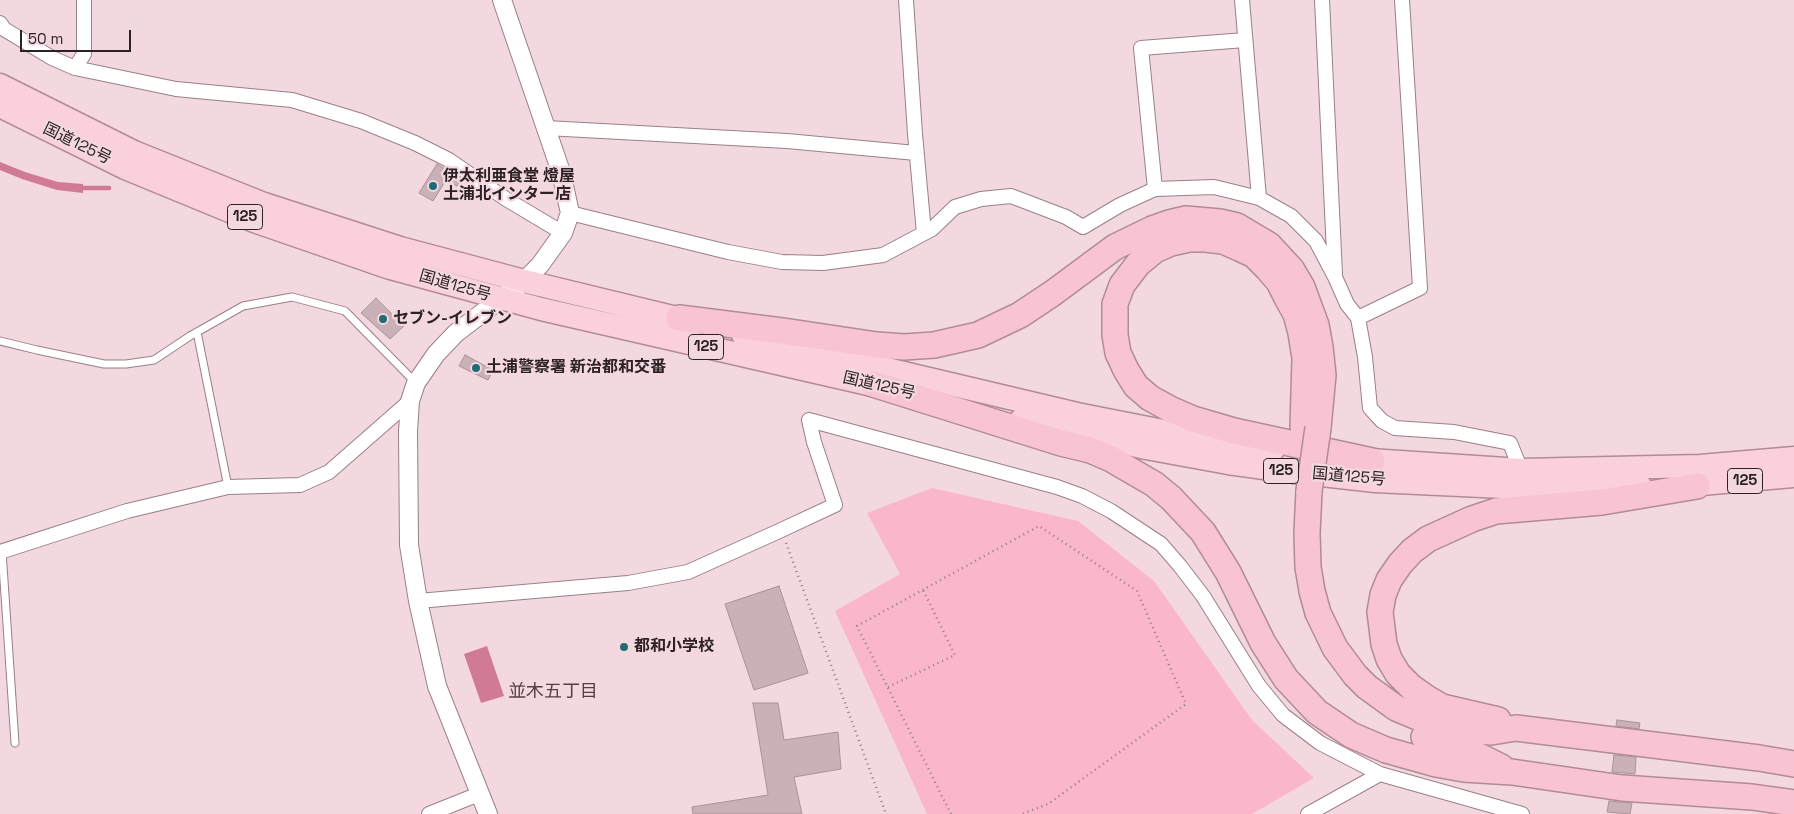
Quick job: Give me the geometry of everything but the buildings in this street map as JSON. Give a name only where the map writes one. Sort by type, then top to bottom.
[{"type":"highway","name":"国道125号","points":[[0,86],[134,152],[264,204],[400,248],[779,344],[1077,414],[1229,444],[1372,461],[1521,470],[1700,466],[1794,458]]},
{"type":"highway","name":"国道125号","points":[[0,106],[125,168],[254,221],[390,268],[501,299],[638,332],[873,384],[1146,448],[1228,463],[1375,481],[1525,488],[1697,486],[1794,476]]},
{"type":"highway","points":[[679,318],[782,330],[877,345],[904,347],[934,345],[978,335],[1020,315],[1098,259],[1135,236],[1169,223],[1186,220],[1220,222],[1237,226],[1269,245],[1292,270],[1302,287],[1316,325],[1320,347],[1323,375],[1310,427],[1292,554],[1299,598],[1310,634],[1330,670],[1353,696],[1382,718],[1414,734],[1465,749],[1512,772]]},
{"type":"highway","points":[[1310,427],[1305,358],[1296,314],[1279,282],[1267,268],[1254,256],[1239,248],[1223,242],[1205,239],[1189,239],[1171,243],[1155,250],[1138,264],[1122,285],[1115,304],[1115,335],[1118,354],[1126,370],[1136,386],[1150,398],[1193,419],[1234,431],[1372,461]]},
{"type":"highway","points":[[873,384],[1061,443],[1090,450],[1111,459],[1154,484],[1171,498],[1203,532],[1228,572],[1274,661],[1286,679],[1317,712],[1351,734],[1386,750],[1464,770],[1512,772],[1622,788],[1752,796],[1794,803]]},
{"type":"highway","points":[[1516,728],[1494,718],[1442,707],[1418,692],[1398,674],[1389,659],[1384,644],[1380,612],[1383,595],[1389,580],[1400,564],[1412,551],[1434,536],[1472,519],[1496,512],[1602,502],[1697,486]]},
{"type":"highway","points":[[1302,490],[1307,533],[1308,567],[1318,613],[1335,648],[1355,675],[1367,687],[1396,708],[1434,724],[1455,729],[1491,732],[1516,728],[1794,764]]},
{"type":"highway","points":[[1759,758],[1794,755]]},
{"type":"highway","points":[[1752,796],[1794,791]]},
{"type":"street","points":[[75,68],[84,54],[84,0]]},
{"type":"street","points":[[488,814],[436,686],[418,601],[409,545],[408,431],[410,401],[416,383],[436,354],[450,340],[540,265],[563,233],[570,213],[561,172],[502,0]]},
{"type":"street","points":[[906,0],[916,153],[924,233]]},
{"type":"street","points":[[1242,0],[1259,198]]},
{"type":"street","points":[[1322,0],[1335,277]]},
{"type":"street","points":[[1358,318],[1420,288],[1402,0]]},
{"type":"street","points":[[0,23],[4,29],[52,58],[75,68],[176,89],[292,100],[361,121],[415,143],[449,160],[506,199],[563,233]]},
{"type":"street","points":[[1155,188],[1141,48],[1245,40]]},
{"type":"street","points":[[546,128],[787,140],[916,153]]},
{"type":"street","points":[[570,213],[728,252],[782,262],[823,263],[883,255],[932,229],[955,207],[981,199],[1011,196],[1066,217],[1083,227],[1120,205],[1155,188],[1214,188],[1259,198],[1291,216],[1316,241],[1347,304],[1358,318],[1365,356],[1370,408],[1382,421],[1396,428],[1454,432],[1510,443],[1521,470]]},
{"type":"street","points":[[1,551],[127,511],[228,487],[300,485],[329,472],[410,401]]},
{"type":"street","points":[[418,601],[628,583],[688,572],[836,505],[814,442],[809,420],[1031,480],[1082,496],[1111,511],[1160,544],[1180,566],[1202,596],[1259,686],[1283,714],[1320,742],[1380,774],[1522,814]]},
{"type":"street","points":[[1308,814],[1380,774]]},
{"type":"street","points":[[428,814],[479,794]]},
{"type":"lane","points":[[0,341],[104,364],[126,364],[154,360],[197,332],[243,306],[292,297],[345,311],[416,383]]},
{"type":"lane","points":[[197,332],[228,487]]},
{"type":"lane","points":[[1,551],[15,743]]},
{"type":"path","points":[[951,814],[857,626],[1039,526],[1137,591],[1186,704],[1048,804],[1022,814]]},
{"type":"path","points":[[781,530],[886,814]]},
{"type":"path","points":[[888,687],[955,654],[923,590]]},
{"type":"shaded area","points":[[0,162],[58,182],[83,184],[83,193],[57,190],[22,179],[0,170]]},
{"type":"shaded area","points":[[932,488],[1078,521],[1154,581],[1252,720],[1314,778],[1252,814],[927,814],[835,611],[900,574],[867,513]]},
{"type":"shaded area","points":[[487,646],[504,696],[481,703],[464,654]]},
{"type":"waterway","points":[[78,188],[109,188]]},
{"type":"place","name":"伊太利亜食堂 燈屋 土浦北インター店","points":[[433,186]]},
{"type":"place","name":"セブン-イレブン","points":[[383,319]]},
{"type":"place","name":"土浦警察署 新治都和交番","points":[[476,368]]},
{"type":"place","name":"都和小学校","points":[[624,647]]},
{"type":"district","name":"並木五丁目","points":[[553,692]]}]
